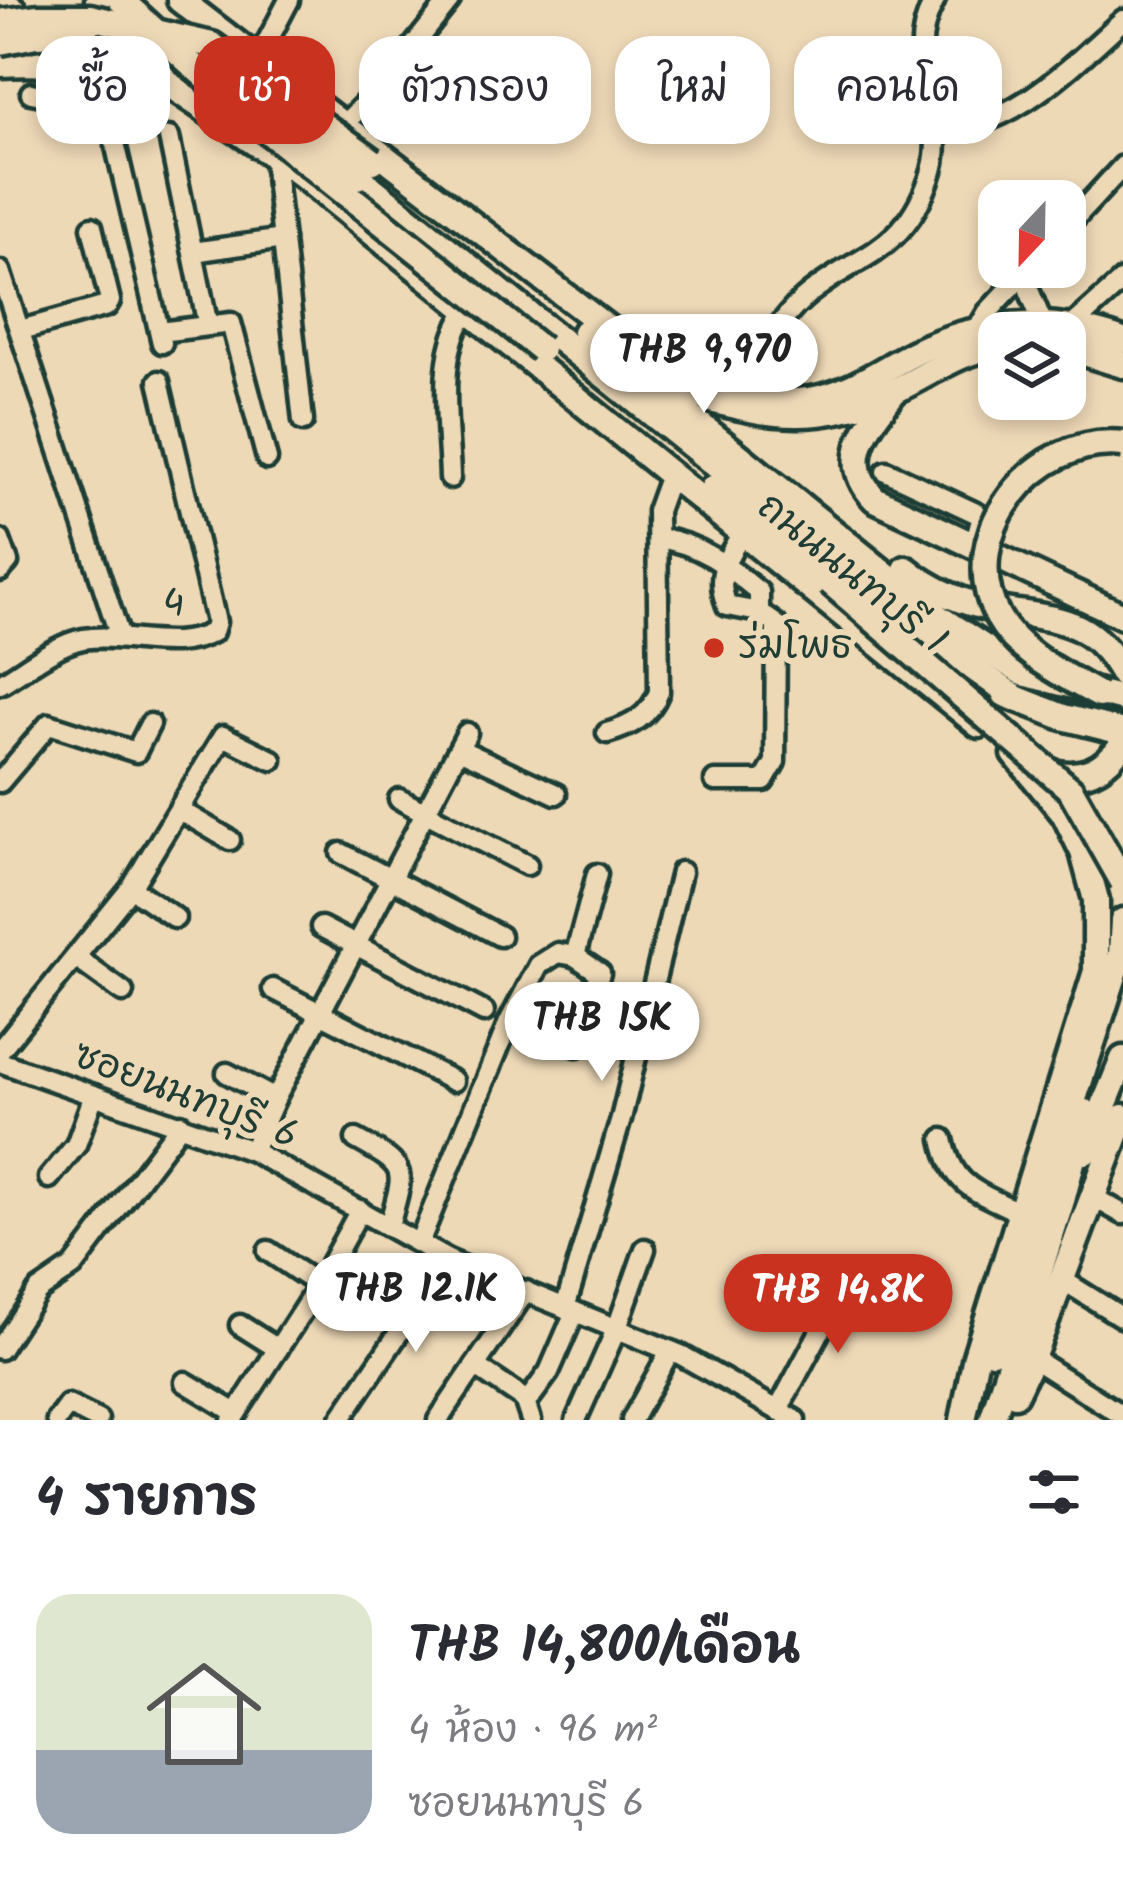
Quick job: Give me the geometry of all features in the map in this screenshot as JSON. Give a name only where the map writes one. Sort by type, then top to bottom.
[{"type":"main road","points":[[3,56],[63,47],[78,0]]},
{"type":"main road","name":"ถนนนนทบุรี 1","points":[[98,0],[171,86],[298,172],[671,472],[1018,755],[1065,815],[1083,852],[1096,900],[1096,971],[1018,1212],[976,1356],[964,1417]]},
{"type":"main road","points":[[121,0],[246,114],[918,650],[960,676],[1017,699],[1123,732]]},
{"type":"main road","points":[[157,0],[201,36]]},
{"type":"main road","points":[[180,0],[225,36]]},
{"type":"main road","points":[[0,1],[14,10],[21,29],[13,48],[3,56]]},
{"type":"main road","points":[[0,22],[90,17],[194,41]]},
{"type":"main road","points":[[3,56],[77,32],[138,40],[210,68],[358,177],[928,635],[1017,699]]},
{"type":"main road","points":[[3,56],[120,70],[171,86]]},
{"type":"main road","points":[[298,172],[289,141],[294,126],[314,114],[339,123]]},
{"type":"main road","points":[[335,120],[666,373],[929,587],[994,609],[1061,617],[1100,639],[1123,675]]},
{"type":"main road","points":[[335,134],[941,619],[1023,673],[1111,697]]},
{"type":"main road","points":[[666,373],[684,372],[755,396],[809,400],[876,377],[926,348],[977,330]]},
{"type":"main road","points":[[1086,338],[1123,341]]},
{"type":"main road","points":[[1086,346],[1123,364]]},
{"type":"main road","points":[[688,395],[780,417],[799,417],[894,392],[978,349]]},
{"type":"main road","points":[[894,392],[863,438],[855,460],[863,487],[875,499],[1123,616]]},
{"type":"main road","points":[[1111,697],[1023,648],[997,616],[986,576],[1000,513],[1029,472],[1074,449],[1123,444]]},
{"type":"main road","points":[[830,582],[1070,790],[1123,882]]},
{"type":"main road","points":[[1018,755],[1066,778],[1109,763],[1123,743]]},
{"type":"main road","points":[[1096,971],[1123,906]]},
{"type":"main road","points":[[964,1417],[1005,1320],[1121,954],[1123,921]]},
{"type":"main road","points":[[992,1420],[1123,998]]},
{"type":"main road","points":[[1063,1197],[1100,1123],[1122,1063]]},
{"type":"main road","points":[[1002,1420],[1032,1358],[1093,1197],[1114,1170],[1123,1117]]},
{"type":"street","points":[[270,36],[289,0]]},
{"type":"street","points":[[339,123],[379,89],[450,0]]},
{"type":"street","points":[[921,36],[935,0]]},
{"type":"street","points":[[1002,111],[1033,99],[1123,20]]},
{"type":"street","points":[[32,92],[36,93]]},
{"type":"street","points":[[170,142],[208,326]]},
{"type":"street","points":[[115,144],[161,337],[227,322],[235,327],[267,459]]},
{"type":"street","points":[[738,390],[789,314],[805,298],[883,248],[908,219],[928,182],[935,144]]},
{"type":"street","points":[[274,159],[303,421]]},
{"type":"street","points":[[1086,206],[1123,166]]},
{"type":"street","points":[[21,330],[107,307],[110,301],[92,227]]},
{"type":"street","points":[[193,252],[283,239]]},
{"type":"street","points":[[0,271],[120,637]]},
{"type":"street","points":[[1086,318],[1123,280]]},
{"type":"street","points":[[977,330],[1010,288]]},
{"type":"street","points":[[450,478],[446,358],[457,323],[469,309]]},
{"type":"street","name":"4","points":[[0,684],[78,639],[120,637],[147,642],[203,638],[214,632],[216,622],[159,381]]},
{"type":"street","points":[[886,471],[978,514],[974,547]]},
{"type":"street","points":[[607,734],[633,725],[659,692],[657,511],[671,472]]},
{"type":"street","points":[[715,782],[764,782],[776,762],[776,624],[759,612],[727,606],[723,601],[723,562],[742,533]]},
{"type":"street","points":[[658,538],[678,540],[723,562],[759,592],[759,612]]},
{"type":"street","points":[[0,540],[8,562],[0,571]]},
{"type":"street","points":[[0,782],[50,724],[136,752],[150,724]]},
{"type":"street","points":[[2,1063],[131,888],[224,736],[272,760]]},
{"type":"street","points":[[252,1151],[274,1099],[463,741],[556,794]]},
{"type":"street","points":[[399,799],[527,865]]},
{"type":"street","points":[[181,812],[230,839]]},
{"type":"street","points":[[341,853],[500,936]]},
{"type":"street","points":[[524,1399],[530,1398],[549,1372],[570,1310],[681,872]]},
{"type":"street","points":[[575,956],[597,874]]},
{"type":"street","points":[[131,888],[175,918]]},
{"type":"street","points":[[321,927],[484,1012]]},
{"type":"street","points":[[419,1243],[509,1022],[539,965],[558,953],[575,956],[600,973],[578,1045],[509,1022]]},
{"type":"street","points":[[76,958],[122,992]]},
{"type":"street","points":[[273,989],[453,1081]]},
{"type":"street","name":"ซอยนนทบุรี 6","points":[[2,1063],[252,1151],[448,1260],[670,1351],[787,1415]]},
{"type":"street","points":[[227,1072],[274,1099]]},
{"type":"street","points":[[49,1178],[76,1145],[94,1095]]},
{"type":"street","points":[[0,1349],[38,1291],[73,1267],[181,1124]]},
{"type":"street","points":[[356,1139],[392,1158],[400,1169],[389,1226]]},
{"type":"street","points":[[943,1139],[948,1165],[961,1182],[1018,1212]]},
{"type":"street","points":[[1093,1197],[1123,1214]]},
{"type":"street","points":[[185,1382],[234,1416],[319,1285],[360,1210]]},
{"type":"street","points":[[577,1420],[645,1250]]},
{"type":"street","points":[[268,1251],[319,1285]]},
{"type":"street","points":[[340,1420],[448,1260]]},
{"type":"street","points":[[787,1415],[849,1277]]},
{"type":"street","points":[[1060,1279],[1123,1318]]},
{"type":"street","points":[[438,1420],[526,1291]]},
{"type":"street","points":[[240,1325],[278,1349]]},
{"type":"street","points":[[632,1420],[670,1351]]},
{"type":"street","points":[[1032,1358],[1123,1417]]},
{"type":"street","points":[[475,1366],[524,1399],[531,1420]]},
{"type":"street","points":[[57,1420],[68,1405],[98,1420]]},
{"type":"place","name":"ร่มโพธ","points":[[714,648]]}]
